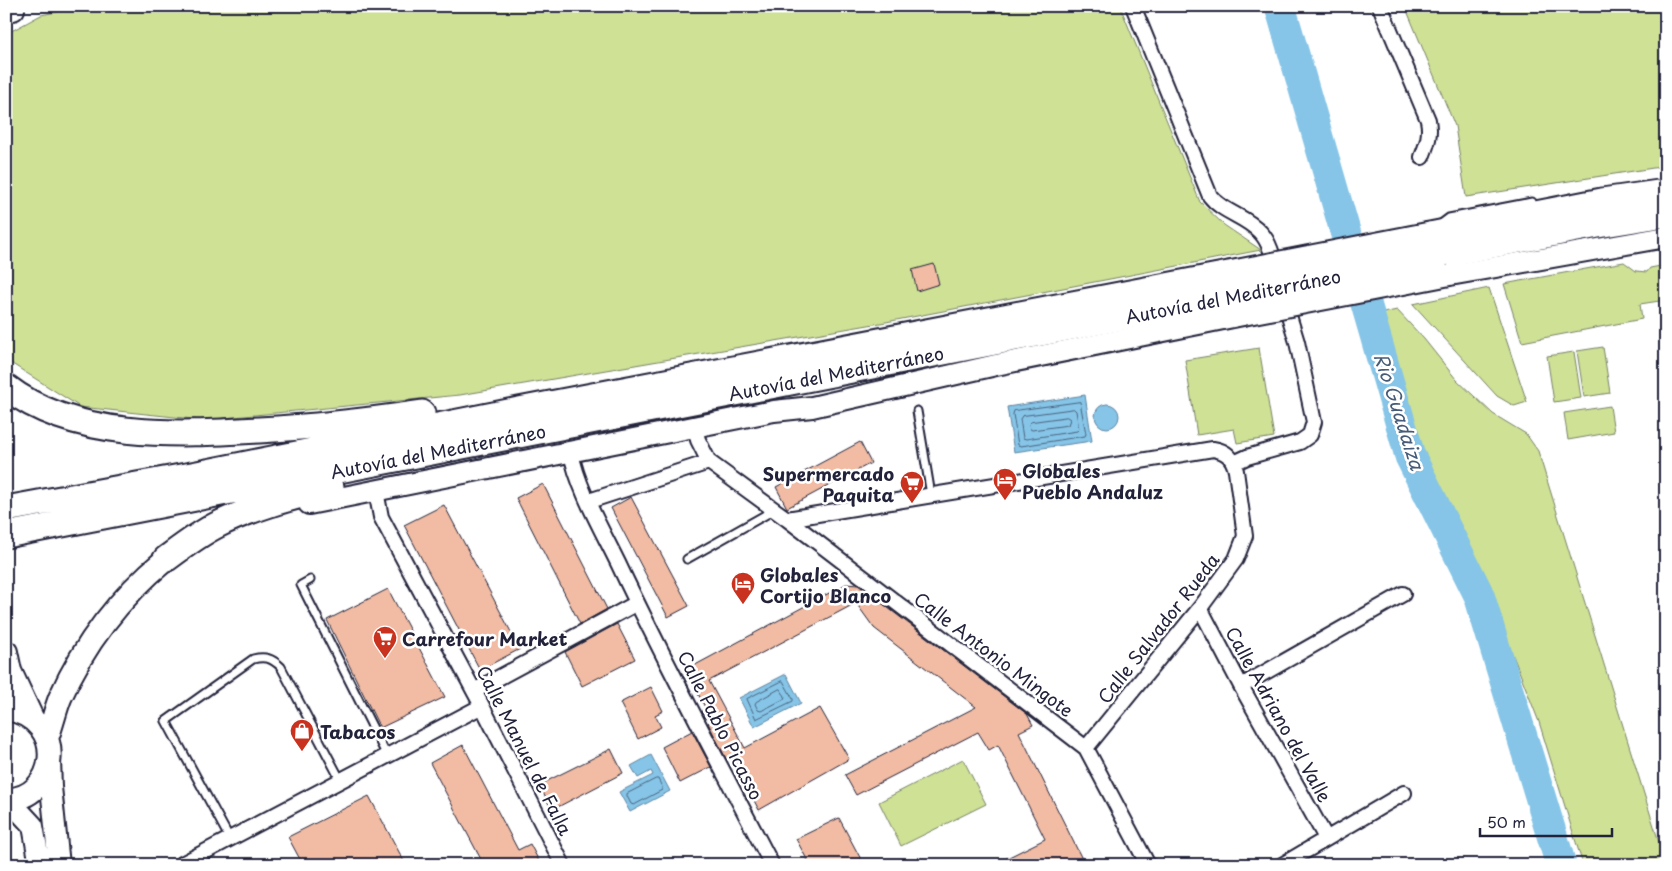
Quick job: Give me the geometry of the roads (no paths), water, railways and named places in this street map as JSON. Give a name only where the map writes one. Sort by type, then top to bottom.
[{"type":"highway","name":"Autovía del Mediterráneo","points":[[1440,255],[1602,201],[1666,192]]},
{"type":"highway","name":"Autovía del Mediterráneo","points":[[6,535],[1598,224],[1666,214]]},
{"type":"highway","name":"Autovía del Mediterráneo","points":[[15,507],[206,472],[519,410],[1236,295]]},
{"type":"highway","points":[[6,386],[33,404],[65,417],[106,428],[144,432],[219,432],[348,424],[466,407],[519,410]]},
{"type":"highway","points":[[166,559],[216,525],[245,513],[298,496],[377,475],[426,452]]},
{"type":"main road","points":[[8,800],[21,797],[32,791],[41,782],[47,772],[49,749],[60,699],[98,631],[128,593],[166,559]]},
{"type":"main road","points":[[6,652],[10,671],[32,718]]},
{"type":"main road","points":[[6,709],[19,711],[32,718],[38,724],[49,749]]},
{"type":"street","points":[[788,519],[1213,449],[1227,453],[1234,463],[1246,457],[1300,442],[1310,434],[1314,422],[1297,342],[1269,244],[1261,232],[1250,222],[1217,204],[1210,196],[1133,6]]},
{"type":"street","points":[[1380,6],[1428,120],[1429,140],[1422,157]]},
{"type":"street","points":[[166,559],[228,529],[290,507],[774,411],[812,407],[996,365],[1236,295],[1440,255],[1666,236]]},
{"type":"street","name":"Calle Antonio Mingote","points":[[695,427],[698,440],[709,462],[788,519],[1086,748],[1148,865]]},
{"type":"street","name":"Calle Pablo Picasso","points":[[571,452],[573,463],[589,501],[637,603],[772,865]]},
{"type":"street","points":[[589,501],[709,462]]},
{"type":"street","name":"Calle Salvador Rueda","points":[[1086,748],[1200,608],[1236,559],[1245,536],[1234,463]]},
{"type":"street","name":"Calle Manuel de Falla","points":[[376,491],[381,517],[482,706],[563,865]]},
{"type":"street","points":[[1241,686],[1403,594]]},
{"type":"street","points":[[474,691],[637,603]]},
{"type":"street","name":"Calle Adriano del Valle","points":[[1200,608],[1241,686],[1326,838]]},
{"type":"street","points":[[180,865],[482,706]]},
{"type":"street","points":[[49,749],[50,787],[58,865]]},
{"type":"street","points":[[1282,865],[1404,793]]},
{"type":"street","points":[[8,800],[33,826],[40,865]]},
{"type":"lane","points":[[1553,202],[1602,201]]},
{"type":"lane","points":[[1440,255],[1449,218],[1534,202],[1543,202]]},
{"type":"lane","points":[[917,411],[931,495]]},
{"type":"lane","points":[[687,559],[774,510]]},
{"type":"lane","points":[[310,580],[301,585],[387,757]]},
{"type":"lane","points":[[230,839],[166,721],[252,659],[268,658],[281,667],[340,781]]},
{"type":"water","points":[[1085,395],[1092,441],[1014,452],[1007,407]]},
{"type":"water","points":[[1107,404],[1116,407],[1119,416],[1116,425],[1107,428],[1098,425],[1095,416],[1098,407]]},
{"type":"water","points":[[786,674],[801,703],[754,727],[739,698]]},
{"type":"water","points":[[651,755],[670,791],[630,812],[619,792],[653,775],[651,771],[638,778],[631,766]]},
{"type":"waterway","name":"Rio Guadaiza","points":[[1280,6],[1410,456],[1479,595],[1561,865]]},
{"type":"place","name":"Globales Pueblo Andaluz","points":[[1005,501]]},
{"type":"place","name":"Supermercado Paquita","points":[[912,504]]},
{"type":"place","name":"Globales Cortijo Blanco","points":[[743,605]]},
{"type":"place","name":"Carrefour Market","points":[[385,659]]},
{"type":"place","name":"Tabacos","points":[[302,752]]}]
